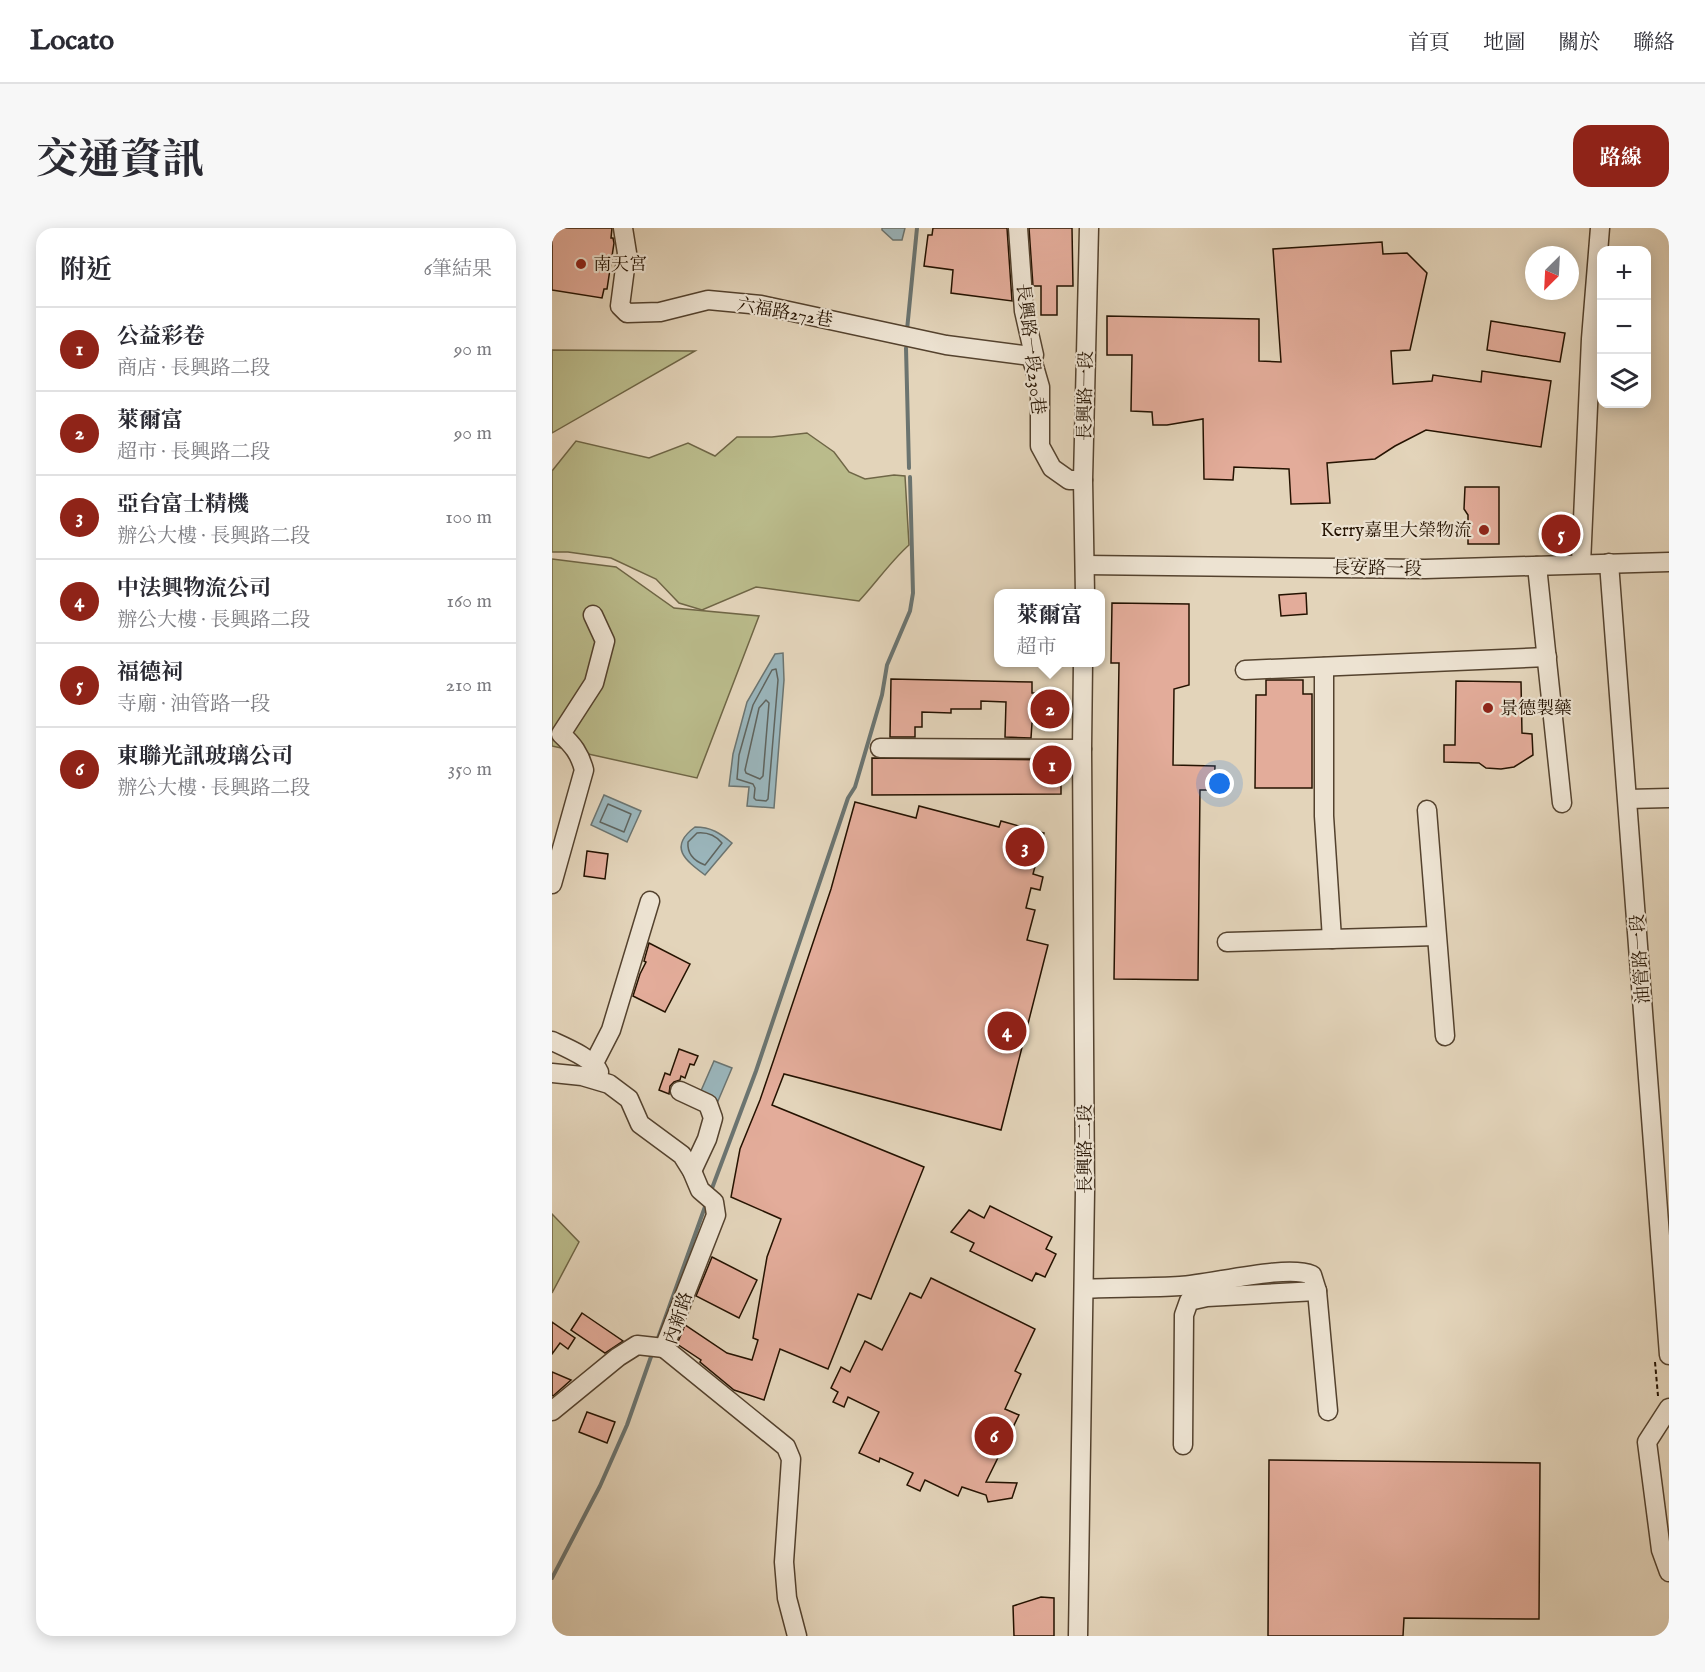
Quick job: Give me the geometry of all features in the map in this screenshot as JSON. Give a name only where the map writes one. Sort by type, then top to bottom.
[{"type":"street","name":"六福路272巷","points":[[623,228],[627,253],[620,306],[627,313],[660,312],[708,300],[761,304],[946,345],[1031,356]]},
{"type":"street","name":"長興路一段230巷","points":[[1018,228],[1024,311],[1034,355],[1031,356],[1040,387],[1040,446],[1052,468],[1068,480],[1083,480]]},
{"type":"street","name":"長興路一段","points":[[1085,565],[1083,480],[1089,228]]},
{"type":"street","points":[[1581,564],[1591,339],[1600,228]]},
{"type":"street","name":"長安路一段","points":[[1085,565],[1425,569],[1669,562]]},
{"type":"street","name":"油管路一段","points":[[1609,563],[1669,1355]]},
{"type":"street","points":[[1085,565],[1085,589]]},
{"type":"street","points":[[1537,566],[1562,803]]},
{"type":"street","points":[[552,884],[584,770],[581,757],[561,734],[594,683],[605,642],[593,615]]},
{"type":"street","points":[[1245,670],[1547,657]]},
{"type":"street","name":"長興路二段","points":[[1078,1636],[1085,1179],[1083,667]]},
{"type":"street","points":[[1324,667],[1324,816],[1332,939]]},
{"type":"street","points":[[880,748],[1082,749]]},
{"type":"street","points":[[1628,799],[1669,798]]},
{"type":"street","points":[[1427,810],[1445,1036]]},
{"type":"street","points":[[593,1065],[611,1030],[650,901]]},
{"type":"street","points":[[1227,942],[1436,936]]},
{"type":"street","points":[[552,1041],[598,1068],[602,1082]]},
{"type":"street","name":"內新路","points":[[552,1073],[582,1076],[609,1084],[629,1100],[640,1124],[682,1155],[700,1190],[714,1202],[716,1215],[664,1348],[786,1447],[792,1459],[784,1562],[787,1598],[797,1636]]},
{"type":"street","points":[[680,1090],[708,1104],[713,1118],[707,1139],[692,1171]]},
{"type":"street","points":[[1084,1289],[1180,1286],[1286,1272],[1304,1272],[1312,1275],[1317,1291],[1328,1411]]},
{"type":"street","points":[[1183,1445],[1184,1315],[1189,1301],[1208,1297],[1317,1291]]},
{"type":"street","points":[[552,1411],[618,1357],[637,1345],[664,1348]]},
{"type":"street","points":[[1669,1408],[1647,1443],[1661,1550],[1669,1572]]},
{"type":"green space","points":[[552,350],[695,351],[552,433]]},
{"type":"green space","points":[[807,433],[834,452],[849,472],[865,479],[894,475],[905,476],[909,545],[859,601],[756,587],[702,610],[679,603],[656,579],[611,558],[552,552],[552,471],[576,441],[649,458],[688,443],[715,456],[737,437],[772,437]]},
{"type":"green space","points":[[552,559],[616,567],[674,608],[759,616],[697,778],[552,746]]},
{"type":"green space","points":[[552,1214],[579,1242],[552,1293]]},
{"type":"water","points":[[882,228],[905,228],[902,240],[893,240]]},
{"type":"water","points":[[783,653],[784,680],[774,808],[747,806],[749,787],[729,786],[733,754],[747,702],[775,654]]},
{"type":"water","points":[[604,795],[641,811],[627,842],[591,825]]},
{"type":"water","points":[[695,827],[715,831],[732,843],[705,875],[682,853],[682,841]]},
{"type":"water","points":[[714,1061],[732,1068],[718,1101],[700,1093]]},
{"type":"building","name":"南天宮","points":[[552,228],[612,228],[611,238],[614,243],[607,289],[604,289],[602,298],[552,290]]},
{"type":"building","points":[[933,228],[1007,228],[1012,301],[951,293],[953,270],[924,266],[928,235],[932,235]]},
{"type":"building","points":[[1029,228],[1072,228],[1073,286],[1057,286],[1057,315],[1041,315],[1041,286],[1033,286]]},
{"type":"building","points":[[1382,242],[1383,254],[1407,253],[1427,273],[1410,350],[1391,351],[1393,384],[1432,381],[1433,375],[1481,382],[1482,371],[1551,381],[1541,447],[1426,430],[1375,459],[1327,463],[1330,503],[1291,504],[1289,469],[1234,467],[1233,480],[1204,479],[1203,419],[1153,425],[1152,412],[1131,411],[1132,355],[1107,355],[1107,316],[1259,319],[1259,361],[1281,362],[1273,249]]},
{"type":"building","points":[[1491,321],[1565,333],[1560,362],[1487,350]]},
{"type":"building","name":"Kerry嘉里大榮物流","points":[[1465,487],[1499,487],[1499,544],[1468,544],[1468,515],[1464,509]]},
{"type":"building","points":[[1554,525],[1567,525],[1567,542],[1555,543]]},
{"type":"building","points":[[1306,593],[1307,614],[1281,616],[1279,595]]},
{"type":"building","points":[[1112,603],[1189,604],[1189,685],[1174,689],[1173,765],[1215,766],[1214,790],[1200,790],[1198,980],[1114,979],[1119,663],[1111,663]]},
{"type":"building","points":[[891,679],[1032,682],[1032,693],[1059,693],[1060,722],[1032,723],[1031,738],[1005,737],[1006,702],[981,701],[981,709],[951,709],[951,713],[922,712],[922,727],[915,727],[915,737],[890,737]]},
{"type":"building","points":[[1266,680],[1303,680],[1303,694],[1312,694],[1312,788],[1255,788],[1256,695],[1266,695]]},
{"type":"building","name":"景德製藥","points":[[1456,681],[1521,682],[1522,733],[1532,734],[1533,755],[1514,767],[1501,769],[1486,768],[1479,763],[1444,762],[1444,745],[1455,745]]},
{"type":"building","points":[[872,758],[1061,760],[1061,794],[872,795]]},
{"type":"building","points":[[855,802],[916,818],[919,806],[999,827],[1001,821],[1044,833],[1033,874],[1043,877],[1040,890],[1031,888],[1026,908],[1035,910],[1027,940],[1048,945],[1001,1130],[784,1074],[772,1105],[924,1167],[871,1299],[858,1294],[828,1369],[780,1349],[764,1400],[734,1390],[700,1362],[701,1360],[677,1344],[685,1325],[727,1353],[752,1360],[758,1340],[753,1338],[767,1257],[781,1219],[731,1197],[740,1149],[760,1100],[831,889]]},
{"type":"building","points":[[587,851],[608,854],[605,879],[584,876]]},
{"type":"building","points":[[649,943],[690,964],[665,1012],[633,996],[646,962],[644,961]]},
{"type":"building","points":[[679,1049],[698,1056],[694,1065],[690,1064],[685,1078],[681,1076],[680,1080],[670,1086],[669,1094],[659,1090],[665,1073],[670,1075]]},
{"type":"building","points":[[990,1206],[1052,1237],[1046,1249],[1056,1254],[1045,1277],[1036,1273],[1032,1281],[970,1251],[974,1243],[951,1232],[969,1210],[984,1218]]},
{"type":"building","points":[[712,1257],[757,1280],[739,1318],[696,1296]]},
{"type":"building","points":[[931,1278],[1035,1329],[1015,1371],[1021,1374],[1005,1409],[1019,1415],[986,1482],[1017,1483],[1012,1498],[988,1502],[986,1495],[962,1487],[958,1496],[925,1480],[920,1491],[907,1485],[913,1473],[880,1458],[879,1462],[859,1453],[879,1412],[848,1397],[844,1407],[833,1402],[838,1392],[831,1388],[841,1367],[850,1372],[865,1341],[882,1350],[910,1293],[921,1298]]},
{"type":"building","points":[[582,1313],[623,1341],[605,1353],[571,1330]]},
{"type":"building","points":[[552,1322],[575,1338],[568,1349],[560,1343],[552,1354]]},
{"type":"building","points":[[552,1372],[571,1380],[553,1396],[552,1395]]},
{"type":"building","points":[[587,1412],[615,1422],[607,1443],[579,1432]]},
{"type":"building","points":[[1269,1460],[1540,1463],[1539,1619],[1404,1618],[1403,1636],[1268,1636]]},
{"type":"building","points":[[1041,1597],[1054,1598],[1054,1636],[1014,1636],[1013,1606]]},
{"type":"waterway","points":[[907,330],[917,228]]},
{"type":"waterway","points":[[906,348],[909,468]]},
{"type":"waterway","points":[[711,1191],[756,1071],[848,798],[855,787],[882,695],[887,665],[910,611],[913,593],[910,477]]},
{"type":"waterway","points":[[657,1341],[706,1204]]},
{"type":"waterway","points":[[552,1578],[600,1486],[627,1425],[653,1351]]},
{"type":"place","name":"南天宮","points":[[581,264]]},
{"type":"place","name":"Kerry嘉里大榮物流","points":[[1484,530]]},
{"type":"place","name":"福德祠","points":[[1561,534]]},
{"type":"place","name":"景德製藥","points":[[1488,708]]},
{"type":"place","name":"萊爾富","points":[[1050,709]]},
{"type":"place","name":"公益彩卷","points":[[1052,765]]},
{"type":"place","name":"亞台富士精機","points":[[1025,847]]},
{"type":"place","name":"中法興物流公司","points":[[1007,1031]]},
{"type":"place","name":"東聯光訊玻璃公司","points":[[994,1436]]}]
